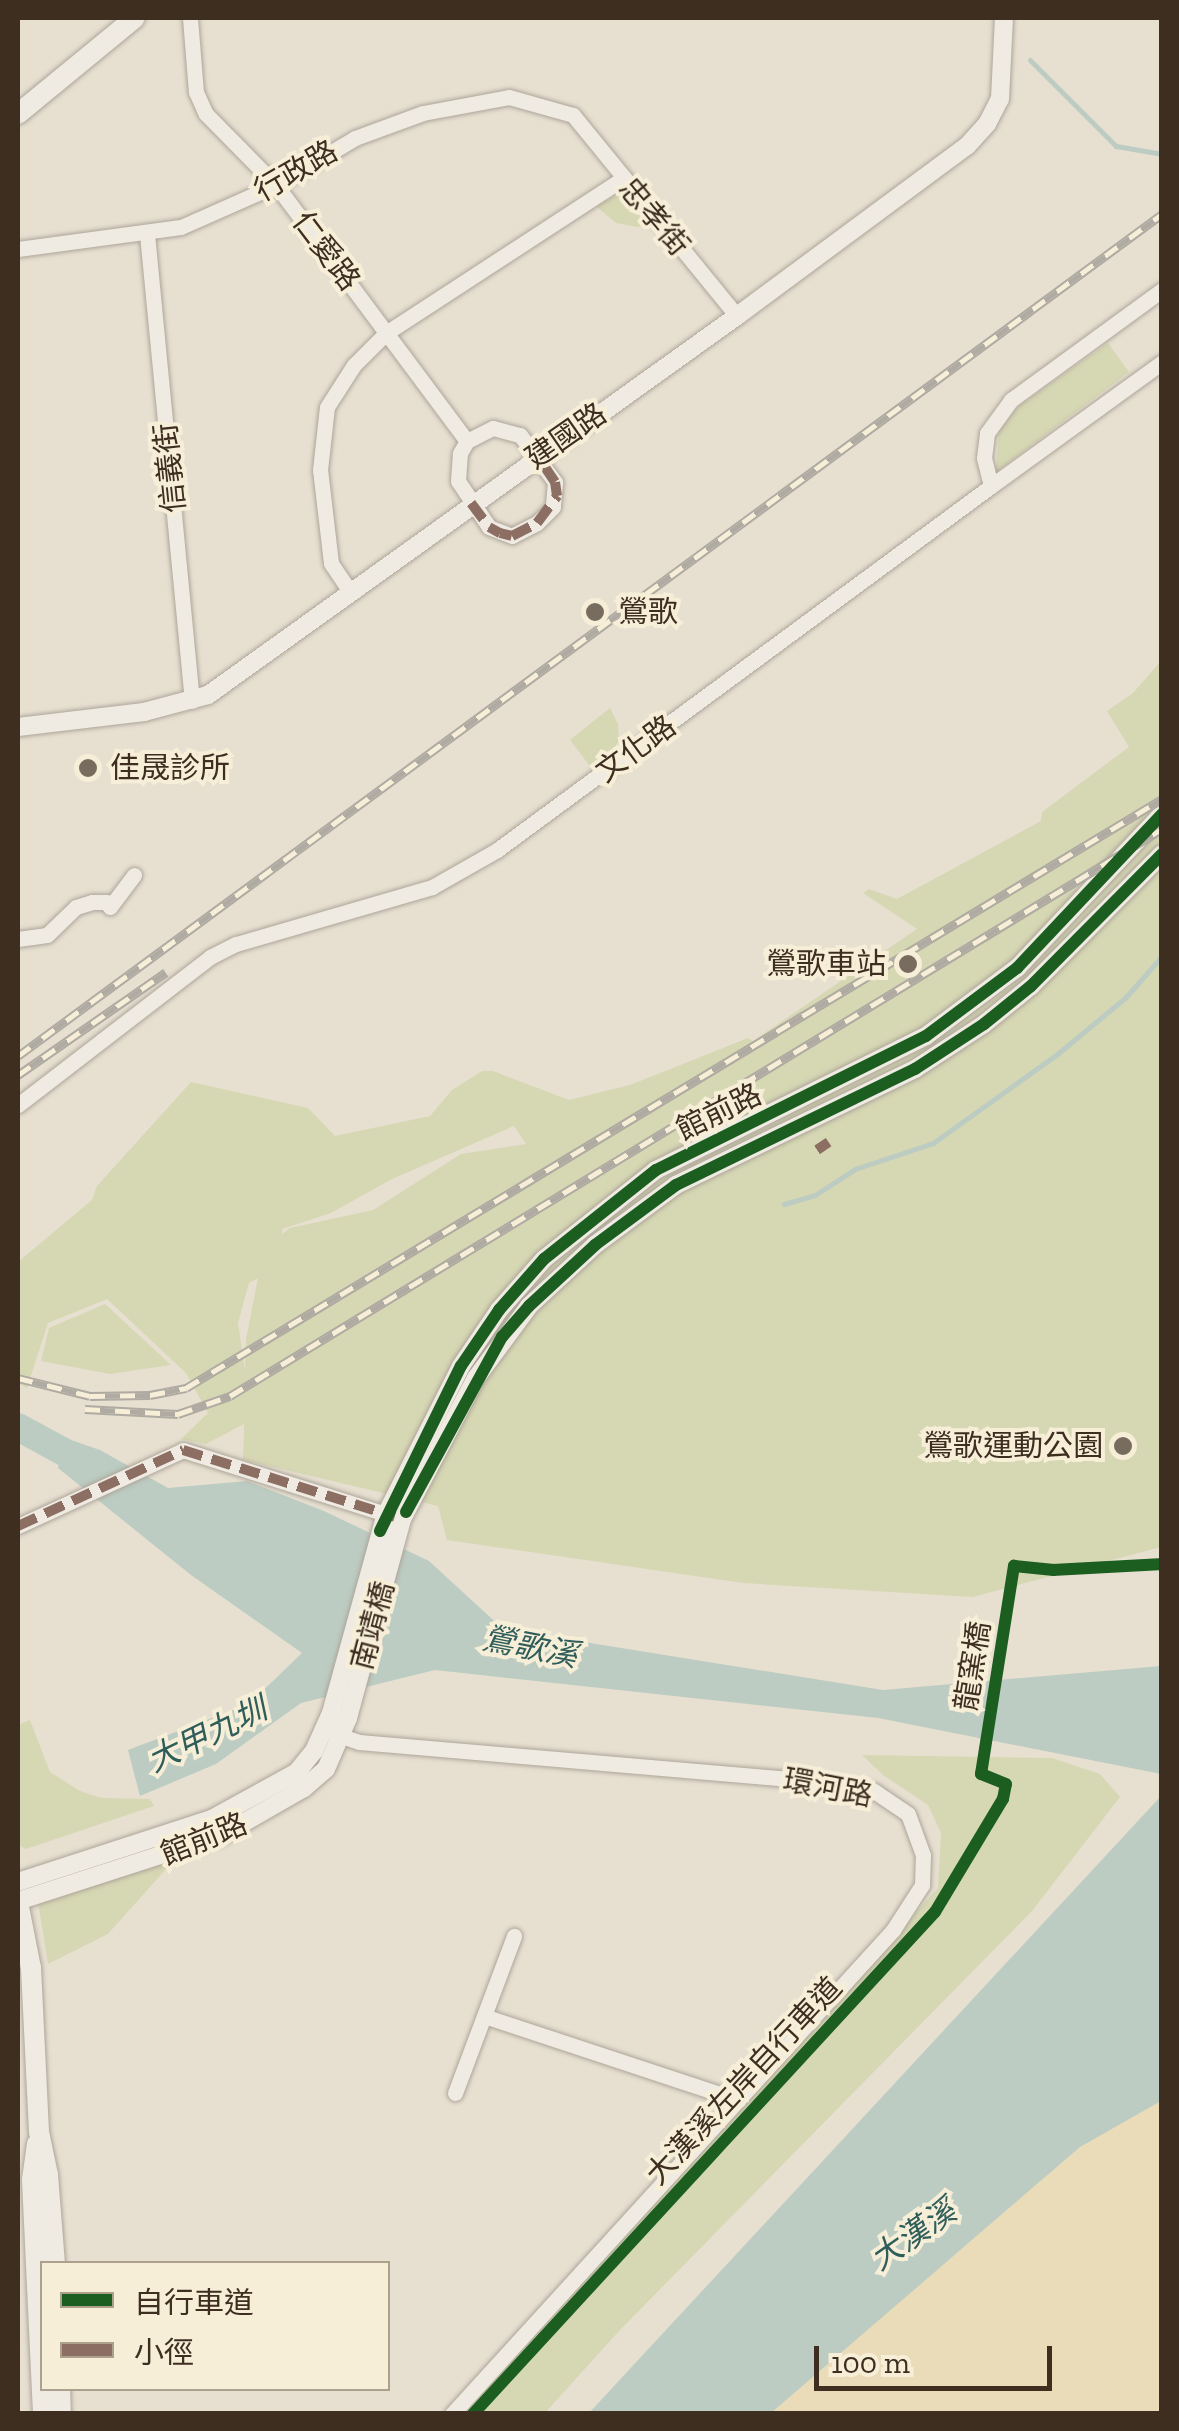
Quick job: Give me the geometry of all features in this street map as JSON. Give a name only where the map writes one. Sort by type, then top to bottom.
[{"type":"main road","points":[[18,114],[135,18]]},
{"type":"main road","points":[[18,1902],[30,1968],[39,2132],[48,2175],[55,2261]]},
{"type":"main road","points":[[39,2132],[32,2180],[40,2338]]},
{"type":"street","name":"仁愛路","points":[[190,18],[196,92],[206,114],[276,185],[468,441]]},
{"type":"street","name":"建國路","points":[[18,727],[144,712],[192,702],[737,316],[967,146],[1000,100],[1004,18]]},
{"type":"street","name":"行政路","points":[[18,250],[147,234],[218,213],[276,185],[355,138],[423,112],[509,96],[573,116]]},
{"type":"street","name":"忠孝街","points":[[573,116],[737,316]]},
{"type":"street","points":[[351,592],[331,563],[320,470],[321,435],[336,393],[354,365],[386,332],[622,179]]},
{"type":"street","name":"信義街","points":[[147,234],[192,702]]},
{"type":"street","points":[[991,486],[984,458],[986,433],[1011,400],[1162,290]]},
{"type":"street","name":"文化路","points":[[18,1104],[210,957],[236,944],[432,887],[463,873],[1162,362]]},
{"type":"street","points":[[492,428],[507,429],[520,434],[538,456],[555,482],[557,496],[537,523],[512,536],[500,533],[480,518],[458,481],[456,467],[468,441],[492,428]]},
{"type":"street","name":"館前路","points":[[392,1525],[461,1366],[499,1310],[544,1259],[656,1170],[926,1036],[1018,968],[1162,814]]},
{"type":"street","name":"館前路","points":[[392,1525],[502,1338],[529,1306],[595,1245],[676,1185],[915,1069],[984,1024],[1043,974],[1162,854]]},
{"type":"street","points":[[18,939],[47,935],[76,907],[106,902],[110,908],[134,875]]},
{"type":"street","points":[[18,1526],[183,1450],[392,1525]]},
{"type":"street","name":"南靖橋","points":[[336,1724],[392,1525]]},
{"type":"street","name":"館前路","points":[[18,1882],[212,1819],[297,1772],[336,1724]]},
{"type":"street","name":"館前路","points":[[18,1902],[158,1858],[249,1822],[304,1788],[326,1769],[336,1724]]},
{"type":"street","name":"環河路","points":[[336,1724],[360,1742],[801,1780],[874,1792],[908,1814],[924,1855],[922,1884],[893,1930],[452,2414]]},
{"type":"street","points":[[455,2093],[514,1936]]},
{"type":"street","points":[[484,2016],[738,2100]]},
{"type":"green space","points":[[622,192],[650,224],[637,227],[616,223],[596,206]]},
{"type":"green space","points":[[1108,343],[1129,372],[996,472],[999,431],[1019,406]]},
{"type":"green space","points":[[1161,661],[1161,1547],[973,1597],[743,1583],[447,1540],[438,1506],[243,1460],[244,1424],[206,1444],[181,1439],[208,1413],[186,1373],[107,1299],[48,1323],[27,1388],[18,1383],[18,1262],[92,1200],[97,1186],[191,1082],[308,1108],[335,1136],[430,1116],[452,1090],[482,1071],[493,1071],[569,1100],[630,1085],[748,1038],[753,1041],[917,929],[863,893],[869,889],[897,899],[1041,821],[1042,812],[1129,747],[1107,711],[1133,693]],"holes":[[[514,1126],[526,1144],[461,1154],[373,1210],[290,1228],[282,1234],[282,1229],[331,1213],[392,1179]],[[258,1278],[246,1339],[245,1371],[238,1323],[249,1283]]]},
{"type":"green space","points":[[610,708],[618,724],[619,740],[610,758],[593,770],[570,740]]},
{"type":"green space","points":[[105,1304],[171,1365],[110,1374],[41,1361],[49,1328]]},
{"type":"green space","points":[[30,1720],[50,1772],[80,1791],[101,1798],[150,1799],[154,1806],[26,1849],[18,1845],[18,1725]]},
{"type":"green space","points":[[862,1755],[1052,1758],[1100,1774],[1120,1797],[1032,1911],[619,2331],[545,2413],[464,2414],[938,1888],[941,1833],[928,1805],[883,1775]]},
{"type":"green space","points":[[174,1860],[108,1934],[48,1964],[38,1902]]},
{"type":"sand","points":[[1161,1827],[1161,2413],[618,2413]]},
{"type":"water","name":"大甲九圳","points":[[65,1438],[100,1450],[168,1488],[247,1481],[324,1511],[429,1561],[503,1629],[883,1690],[1161,1666],[1161,1774],[878,1718],[435,1670],[301,1703],[216,1764],[140,1796],[128,1750],[249,1704],[302,1653],[191,1575],[58,1468]]},
{"type":"water","name":"大漢溪","points":[[1161,1796],[1161,2101],[1080,2147],[771,2413],[589,2413]]},
{"type":"pier","points":[[1003,1674],[991,1745],[980,1743],[991,1675]]},
{"type":"waterway","points":[[1030,60],[1116,146],[1162,154]]},
{"type":"waterway","points":[[784,1204],[815,1195],[855,1169],[933,1143],[1056,1055],[1126,997],[1162,956]]},
{"type":"waterway","name":"鶯歌溪","points":[[18,1427],[95,1469]]},
{"type":"railway","points":[[18,1056],[1162,214]]},
{"type":"railway","points":[[18,1378],[90,1396],[150,1395],[186,1388],[1162,799]]},
{"type":"railway","points":[[85,1409],[178,1414],[230,1396],[1162,829]]},
{"type":"railway","points":[[18,1075],[166,972]]},
{"type":"marked path","points":[[471,503],[489,527],[500,533],[512,536],[537,523],[557,496],[555,482],[538,457]]},
{"type":"marked path","points":[[817,1150],[829,1142]]},
{"type":"marked path","points":[[18,1526],[183,1450],[395,1517]]},
{"type":"cycle path","points":[[380,1531],[461,1366],[499,1310],[544,1259],[656,1170],[926,1036],[1017,968],[1162,814]]},
{"type":"cycle path","points":[[406,1512],[502,1337],[529,1306],[595,1245],[676,1185],[915,1069],[984,1024],[1031,986],[1162,854]]},
{"type":"cycle path","name":"龍窯橋","points":[[473,2414],[935,1912],[1003,1799],[1006,1784],[981,1774],[1014,1566],[1054,1570],[1162,1564]]},
{"type":"place","name":"鶯歌","points":[[595,612]]},
{"type":"place","name":"佳晟診所","points":[[88,768]]},
{"type":"place","name":"鶯歌車站","points":[[908,964]]},
{"type":"place","name":"鶯歌運動公園","points":[[1123,1446]]}]
